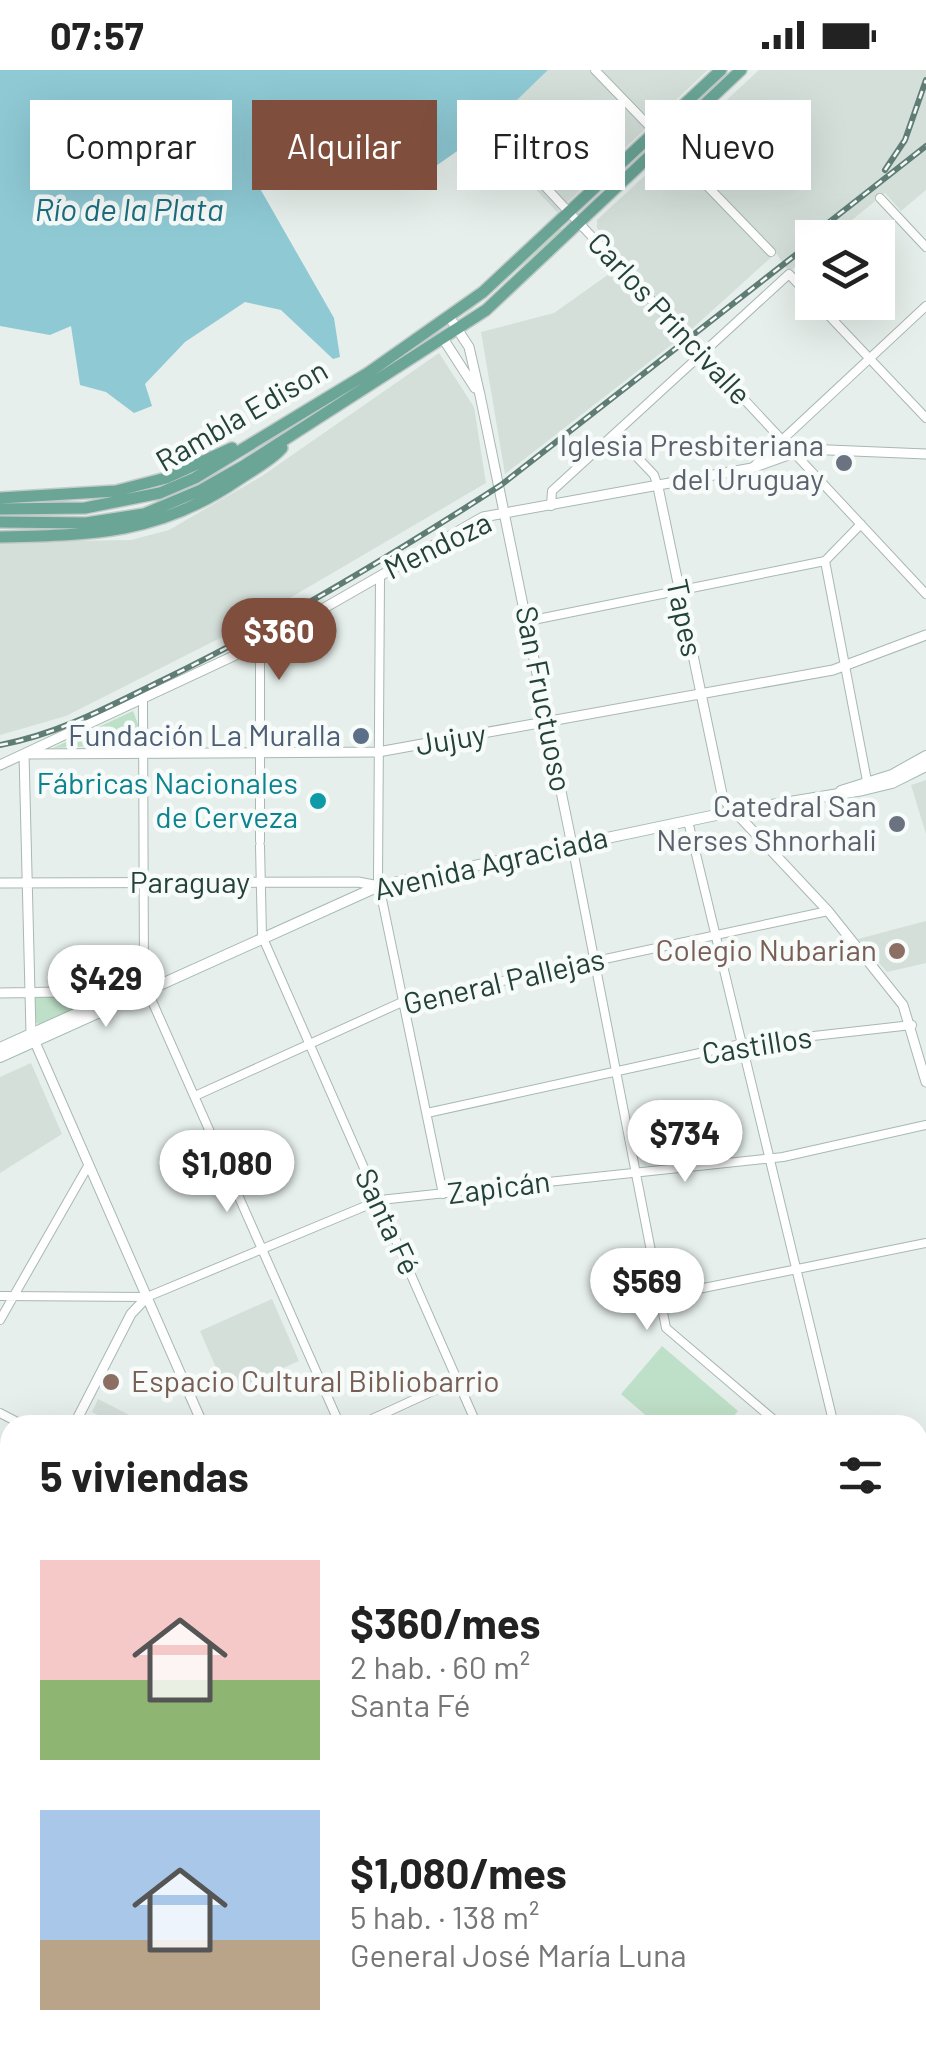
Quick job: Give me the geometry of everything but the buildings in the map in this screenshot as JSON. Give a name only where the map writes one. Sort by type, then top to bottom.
[{"type":"main road","points":[[688,100],[721,70]]},
{"type":"main road","points":[[710,100],[742,70]]},
{"type":"main road","points":[[574,217],[645,141]]},
{"type":"main road","points":[[574,217],[645,158]]},
{"type":"main road","name":"Rambla Edison","points":[[0,522],[160,493],[195,478],[368,373],[450,318],[574,217]]},
{"type":"main road","name":"Rambla Edison","points":[[0,509],[18,516],[98,522],[159,510],[201,490],[486,310],[574,217]]},
{"type":"main road","points":[[0,537],[95,535],[154,523],[231,485],[277,454],[290,436]]},
{"type":"main road","points":[[0,498],[116,492],[166,478],[254,439]]},
{"type":"main road","name":"Avenida Agraciada","points":[[841,790],[892,775],[926,756]]},
{"type":"main road","name":"Avenida Agraciada","points":[[0,1048],[379,886],[735,811],[886,785],[926,766]]},
{"type":"main road","name":"Avenida Agraciada","points":[[0,1057],[126,991],[149,986]]},
{"type":"street","points":[[595,70],[645,122]]},
{"type":"street","name":"Carlos Princivalle","points":[[549,190],[926,594]]},
{"type":"street","points":[[711,190],[771,252]]},
{"type":"street","points":[[880,198],[926,246]]},
{"type":"street","points":[[552,506],[552,491],[700,353],[789,274],[795,280]]},
{"type":"street","points":[[752,468],[926,306]]},
{"type":"street","name":"San Fructuoso","points":[[450,318],[469,347],[506,514],[666,1328],[768,1415]]},
{"type":"street","points":[[833,320],[926,418]]},
{"type":"street","name":"San Fructuoso","points":[[444,340],[480,394]]},
{"type":"street","name":"Tapes","points":[[616,434],[654,475],[658,487],[723,799],[828,910],[903,1005],[926,1082]]},
{"type":"street","points":[[793,452],[926,454]]},
{"type":"street","name":"Mendoza","points":[[0,765],[260,643],[473,521],[752,468],[793,452]]},
{"type":"street","points":[[528,621],[825,561],[860,524]]},
{"type":"street","points":[[825,561],[867,781]]},
{"type":"street","points":[[380,573],[379,886],[442,1194]]},
{"type":"street","name":"Santa Fé","points":[[254,621],[260,643],[262,936],[473,1415]]},
{"type":"street","name":"Jujuy","points":[[24,754],[378,752],[700,696],[844,666],[926,635]]},
{"type":"street","points":[[143,701],[143,883],[149,986],[336,1415]]},
{"type":"street","points":[[24,754],[27,993],[32,1037],[199,1415]]},
{"type":"street","points":[[688,821],[832,1415]]},
{"type":"street","name":"Paraguay","points":[[0,883],[358,882],[379,886]]},
{"type":"street","name":"General Pallejas","points":[[194,1096],[404,1002],[828,910]]},
{"type":"street","points":[[0,994],[126,991]]},
{"type":"street","name":"Castillos","points":[[427,1112],[741,1044],[912,1025]]},
{"type":"street","name":"Zapicán","points":[[147,1297],[380,1200],[783,1157],[926,1125]]},
{"type":"street","points":[[0,1320],[88,1166]]},
{"type":"street","points":[[659,1298],[926,1243]]},
{"type":"street","points":[[0,1296],[147,1297]]},
{"type":"street","points":[[125,1297],[131,1314]]},
{"type":"street","points":[[79,1415],[131,1314],[147,1297]]},
{"type":"street","points":[[381,1415],[457,1380]]},
{"type":"shaded area","points":[[548,70],[708,70],[676,100],[645,100],[645,129],[625,148],[625,100],[517,100]]},
{"type":"shaded area","points":[[759,70],[926,70],[926,190],[901,211],[885,193],[852,220],[795,220],[795,267],[789,272],[776,253],[693,328],[505,474],[481,332],[554,313],[626,262],[597,228],[597,220],[645,176],[645,190],[811,190],[811,100],[727,100]]},
{"type":"shaded area","points":[[536,190],[580,190],[557,212]]},
{"type":"shaded area","points":[[439,353],[474,407],[486,483],[232,632],[66,716],[0,735],[0,542],[131,540],[169,530],[262,476]]},
{"type":"shaded area","points":[[926,780],[926,834],[911,785]]},
{"type":"shaded area","name":"Colegio Nubarian","points":[[926,921],[926,963],[887,972],[858,939]]},
{"type":"shaded area","points":[[31,1063],[62,1134],[0,1173],[0,1077]]},
{"type":"shaded area","points":[[272,1299],[299,1361],[227,1393],[200,1331]]},
{"type":"shaded area","points":[[98,1399],[129,1415],[98,1415],[92,1412]]},
{"type":"green space","points":[[560,227],[562,231],[457,322]]},
{"type":"green space","points":[[133,711],[138,724],[136,744],[53,748]]},
{"type":"green space","points":[[35,996],[99,997],[40,1025],[35,1022]]},
{"type":"green space","points":[[662,1346],[738,1411],[735,1415],[645,1415],[621,1394]]},
{"type":"water","name":"Río de la Plata","points":[[0,70],[548,70],[517,100],[457,100],[457,151],[437,165],[437,100],[252,100],[252,190],[261,190],[334,318],[340,357],[333,359],[281,310],[245,302],[185,342],[145,384],[152,406],[134,413],[106,392],[80,385],[71,326],[50,335],[0,326]]},
{"type":"railway","points":[[885,170],[905,140],[926,80]]},
{"type":"railway","points":[[832,220],[926,146]]},
{"type":"railway","points":[[0,745],[64,726],[163,680],[292,612],[418,537],[501,485],[795,255]]},
{"type":"place","name":"Iglesia Presbiteriana del Uruguay","points":[[844,463]]},
{"type":"place","name":"Fundación La Muralla","points":[[361,736]]},
{"type":"place","name":"Fábricas Nacionales de Cerveza","points":[[318,801]]},
{"type":"place","name":"Catedral San Nerses Shnorhali","points":[[897,824]]},
{"type":"place","name":"Colegio Nubarian","points":[[897,951]]},
{"type":"place","name":"Espacio Cultural Bibliobarrio","points":[[111,1382]]}]
